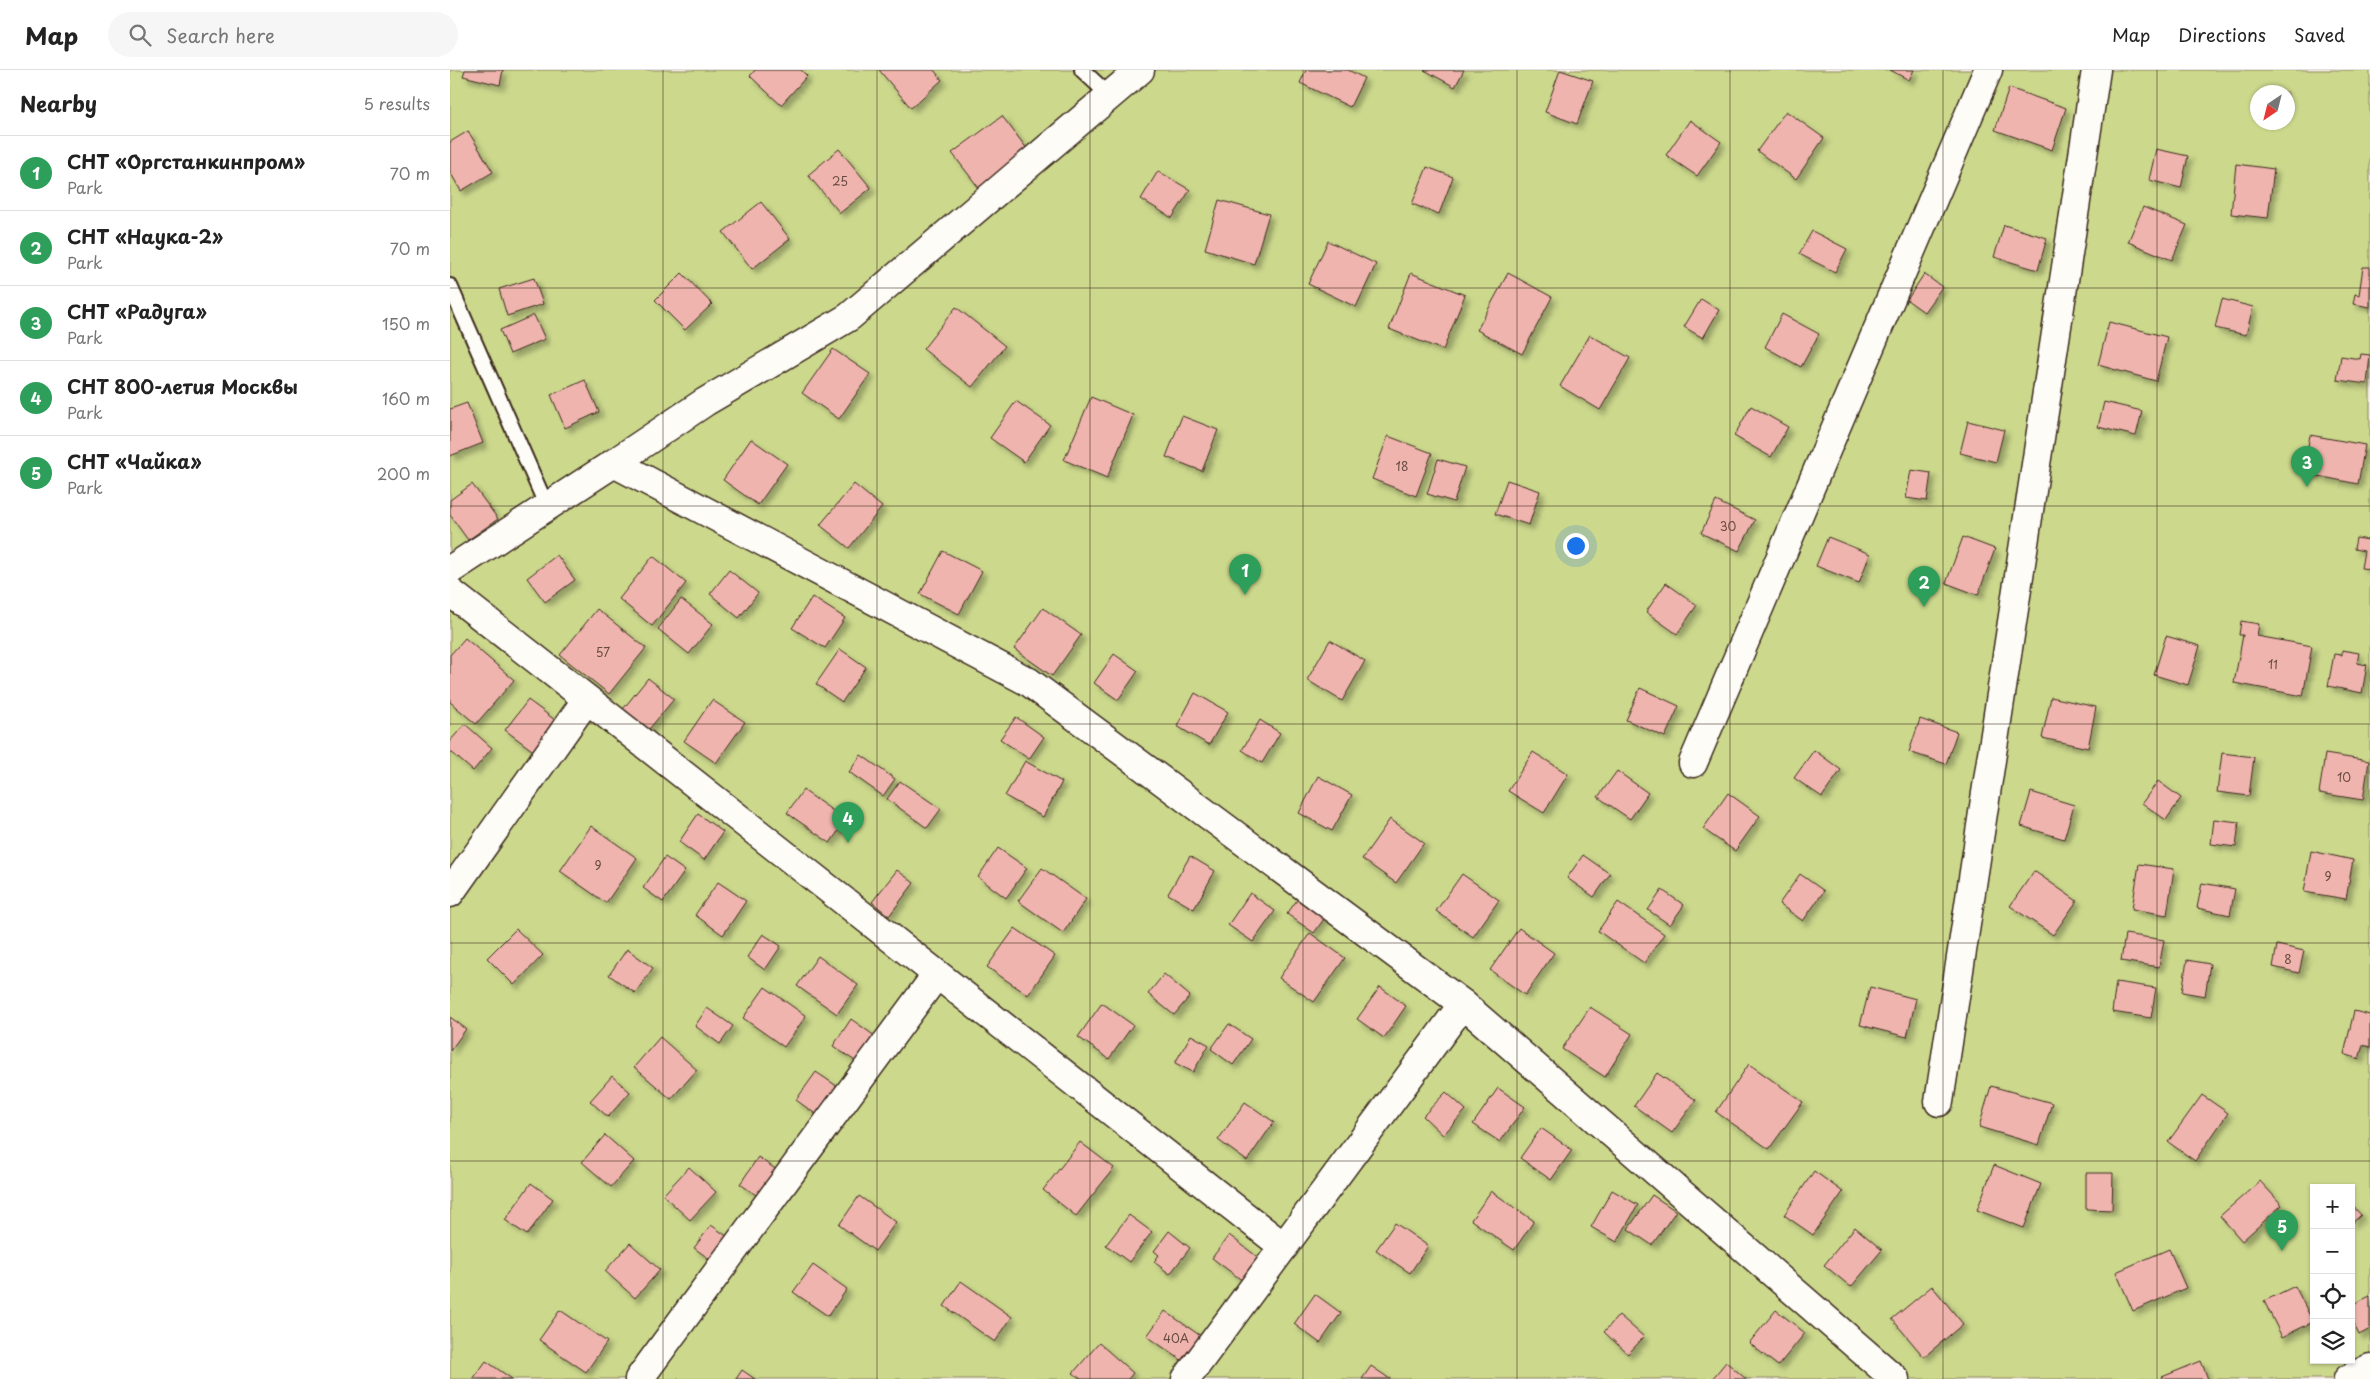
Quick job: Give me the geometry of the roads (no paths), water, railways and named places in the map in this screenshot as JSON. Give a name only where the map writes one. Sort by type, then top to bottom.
[{"type":"street","points":[[450,570],[614,464],[705,402],[849,317],[1140,70]]},
{"type":"street","points":[[1693,763],[1988,70]]},
{"type":"street","points":[[1939,1102],[2096,70]]},
{"type":"street","points":[[614,464],[1029,682],[1463,1004],[1895,1379]]},
{"type":"street","points":[[450,592],[1284,1247]]},
{"type":"street","points":[[450,893],[587,699]]},
{"type":"street","points":[[640,1379],[938,974]]},
{"type":"street","points":[[1186,1379],[1463,1004]]},
{"type":"street","points":[[2348,1379],[2370,1368]]},
{"type":"lane","points":[[1082,70],[1110,96]]},
{"type":"lane","points":[[450,286],[547,508]]},
{"type":"place","name":"СНТ «Радуга»","points":[[2307,487]]},
{"type":"place","name":"СНТ «Оргстанкинпром»","points":[[1245,595]]},
{"type":"place","name":"СНТ «Наука-2»","points":[[1924,607]]},
{"type":"place","name":"СНТ 800-летия Москвы","points":[[848,843]]},
{"type":"place","name":"СНТ «Чайка»","points":[[2282,1251]]}]
